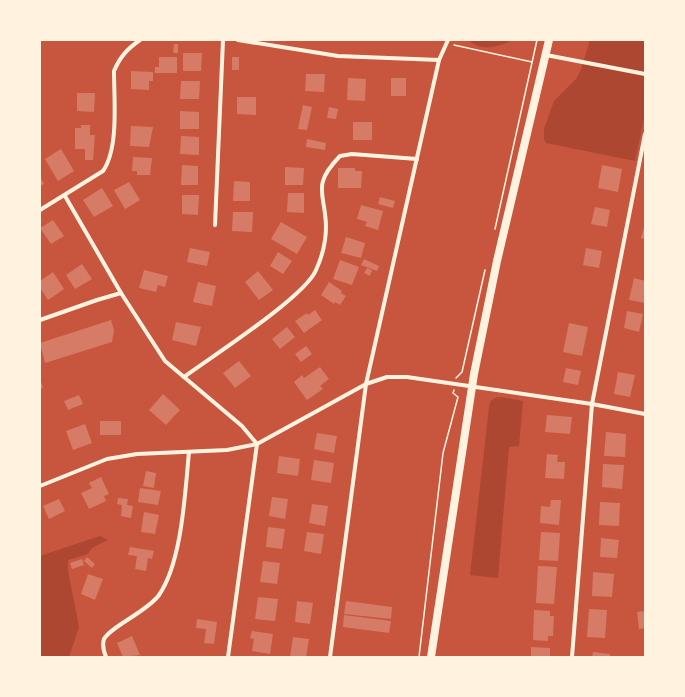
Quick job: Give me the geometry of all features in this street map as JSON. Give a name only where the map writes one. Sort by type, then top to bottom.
[{"type":"main road","points":[[431,657],[472,387],[497,261],[549,40]]},
{"type":"street","points":[[40,210],[65,196],[103,171],[109,162],[112,149],[114,71],[119,60],[128,48],[140,40]]},
{"type":"street","points":[[215,226],[223,40]]},
{"type":"street","points":[[238,40],[338,56],[439,60]]},
{"type":"street","points":[[330,657],[366,384],[418,159],[439,60],[447,42]]},
{"type":"street","points":[[546,55],[645,74]]},
{"type":"street","points":[[572,657],[592,404],[645,134]]},
{"type":"street","points":[[184,377],[282,306],[302,290],[316,272],[324,246],[326,226],[322,202],[322,180],[330,165],[340,156],[352,154],[418,159]]},
{"type":"street","points":[[65,196],[121,293],[165,361],[242,426],[257,444],[228,657]]},
{"type":"street","points":[[40,320],[96,300],[121,293]]},
{"type":"street","points":[[40,486],[107,459],[136,454],[227,450],[257,444],[366,384],[387,377],[408,377],[592,404],[645,414]]},
{"type":"street","points":[[106,657],[103,645],[109,632],[130,620],[158,596],[168,575],[177,545],[189,452]]},
{"type":"path","points":[[447,42],[532,62],[543,66]]},
{"type":"shaded area","points":[[469,40],[510,40],[509,42],[493,47],[483,47],[474,44]]},
{"type":"shaded area","points":[[590,40],[645,40],[645,114],[635,161],[546,143],[544,139],[544,129],[554,101],[576,79],[581,70]]},
{"type":"shaded area","points":[[501,397],[523,401],[519,446],[509,447],[498,578],[470,575],[489,407],[490,402],[493,399]]},
{"type":"shaded area","points":[[100,536],[108,540],[92,548],[88,554],[68,560],[68,571],[79,627],[69,657],[40,657],[40,556]]},
{"type":"building","points":[[174,44],[178,44],[178,53],[173,53]]},
{"type":"building","points":[[183,53],[202,53],[201,71],[183,71]]},
{"type":"building","points":[[159,57],[177,57],[177,73],[155,73],[155,67],[159,67]]},
{"type":"building","points":[[232,57],[239,57],[239,70],[232,70]]},
{"type":"building","points":[[131,71],[153,72],[153,81],[149,81],[149,90],[131,89]]},
{"type":"building","points":[[306,74],[325,74],[324,92],[305,91]]},
{"type":"building","points":[[348,78],[366,79],[365,101],[347,100]]},
{"type":"building","points":[[391,78],[406,78],[406,96],[391,96]]},
{"type":"building","points":[[181,81],[200,81],[199,99],[180,99]]},
{"type":"building","points":[[77,93],[95,93],[94,112],[77,111]]},
{"type":"building","points":[[237,97],[256,97],[256,115],[237,114]]},
{"type":"building","points":[[303,105],[312,107],[307,130],[298,129]]},
{"type":"building","points":[[329,107],[338,109],[336,119],[327,118]]},
{"type":"building","points":[[180,111],[199,112],[199,129],[180,129]]},
{"type":"building","points":[[353,122],[372,122],[372,140],[353,140]]},
{"type":"building","points":[[81,125],[90,125],[90,135],[95,135],[93,160],[85,160],[85,149],[75,149],[75,128],[81,128]]},
{"type":"building","points":[[131,126],[153,127],[149,147],[130,146]]},
{"type":"building","points":[[181,136],[199,137],[199,155],[180,154]]},
{"type":"building","points":[[307,139],[326,143],[325,150],[306,147]]},
{"type":"building","points":[[61,149],[74,171],[58,181],[45,159]]},
{"type":"building","points":[[133,157],[152,158],[150,175],[137,175],[137,171],[132,171]]},
{"type":"building","points":[[182,165],[198,166],[198,185],[181,185]]},
{"type":"building","points":[[602,165],[622,169],[618,192],[598,188]]},
{"type":"building","points":[[285,167],[304,168],[303,185],[285,185]]},
{"type":"building","points":[[338,168],[355,168],[355,171],[362,171],[361,188],[338,188]]},
{"type":"building","points":[[40,177],[44,184],[40,186]]},
{"type":"building","points":[[234,181],[250,182],[250,201],[233,201]]},
{"type":"building","points":[[129,182],[140,200],[125,209],[114,190]]},
{"type":"building","points":[[102,188],[113,206],[94,217],[83,200]]},
{"type":"building","points":[[288,193],[304,193],[304,213],[287,212]]},
{"type":"building","points":[[182,195],[199,195],[198,215],[182,214]]},
{"type":"building","points":[[380,197],[395,201],[393,208],[378,204]]},
{"type":"building","points":[[361,205],[383,211],[378,230],[365,226],[367,222],[357,219]]},
{"type":"building","points":[[595,207],[610,210],[607,227],[591,224]]},
{"type":"building","points":[[233,212],[253,212],[252,232],[232,231]]},
{"type":"building","points":[[53,220],[64,236],[51,244],[40,228]]},
{"type":"building","points":[[281,222],[307,237],[297,254],[271,239]]},
{"type":"building","points":[[645,224],[645,239],[641,238]]},
{"type":"building","points":[[346,237],[365,243],[361,258],[341,253]]},
{"type":"building","points":[[190,248],[210,252],[207,266],[187,262]]},
{"type":"building","points":[[586,248],[602,251],[599,268],[583,265]]},
{"type":"building","points":[[278,252],[292,261],[283,274],[270,266]]},
{"type":"building","points":[[364,259],[379,266],[377,271],[361,265]]},
{"type":"building","points":[[340,260],[359,267],[352,285],[333,279]]},
{"type":"building","points":[[82,264],[92,279],[75,289],[66,275]]},
{"type":"building","points":[[367,268],[372,270],[370,276],[364,273]]},
{"type":"building","points":[[144,270],[168,276],[165,287],[158,285],[156,292],[139,288]]},
{"type":"building","points":[[258,271],[273,290],[259,300],[245,282]]},
{"type":"building","points":[[53,272],[64,289],[48,300],[40,288],[40,281]]},
{"type":"building","points":[[634,278],[645,281],[645,303],[629,300]]},
{"type":"building","points":[[198,282],[216,286],[212,306],[193,302]]},
{"type":"building","points":[[329,282],[342,291],[341,293],[346,296],[340,305],[335,302],[334,304],[321,295]]},
{"type":"building","points":[[315,310],[322,320],[304,333],[295,321],[307,313],[308,315]]},
{"type":"building","points":[[627,311],[643,314],[639,332],[624,328]]},
{"type":"building","points":[[111,320],[114,330],[112,342],[45,363],[40,343]]},
{"type":"building","points":[[176,322],[201,327],[196,346],[172,340]]},
{"type":"building","points":[[569,323],[588,327],[582,356],[563,352]]},
{"type":"building","points":[[287,327],[295,337],[280,349],[272,339]]},
{"type":"building","points":[[306,346],[312,354],[301,362],[295,354]]},
{"type":"building","points":[[239,361],[251,376],[235,388],[223,373]]},
{"type":"building","points":[[320,367],[329,379],[320,386],[323,389],[307,400],[294,382],[302,375],[304,378]]},
{"type":"building","points":[[566,368],[581,371],[578,385],[563,382]]},
{"type":"building","points":[[618,372],[635,375],[630,397],[614,394]]},
{"type":"building","points":[[40,378],[43,388],[40,389]]},
{"type":"building","points":[[163,394],[180,410],[166,425],[149,410]]},
{"type":"building","points":[[79,395],[83,404],[68,410],[64,401]]},
{"type":"building","points":[[547,415],[572,417],[570,434],[545,432]]},
{"type":"building","points":[[100,421],[121,421],[121,435],[100,435]]},
{"type":"building","points":[[85,424],[92,443],[73,450],[66,431]]},
{"type":"building","points":[[606,432],[626,434],[625,457],[604,456]]},
{"type":"building","points":[[317,433],[337,436],[334,453],[314,449]]},
{"type":"building","points":[[547,454],[558,455],[557,462],[565,462],[564,479],[545,478]]},
{"type":"building","points":[[279,456],[300,459],[298,476],[277,473]]},
{"type":"building","points":[[314,460],[334,463],[331,483],[311,480]]},
{"type":"building","points":[[603,464],[624,465],[622,489],[602,487]]},
{"type":"building","points":[[146,471],[156,473],[154,488],[143,486]]},
{"type":"building","points":[[101,477],[109,494],[104,496],[106,501],[89,509],[81,493],[92,488],[89,483]]},
{"type":"building","points":[[140,488],[161,491],[158,505],[138,502]]},
{"type":"building","points":[[272,497],[288,499],[285,519],[269,516]]},
{"type":"building","points":[[118,498],[128,499],[127,505],[133,506],[131,518],[121,516],[122,505],[117,504]]},
{"type":"building","points":[[59,499],[65,511],[49,519],[43,506]]},
{"type":"building","points":[[551,500],[561,500],[559,525],[540,523],[541,506],[550,507]]},
{"type":"building","points":[[600,502],[620,503],[619,526],[599,525]]},
{"type":"building","points":[[312,504],[328,506],[325,526],[309,523]]},
{"type":"building","points":[[144,512],[159,515],[155,534],[141,532]]},
{"type":"building","points":[[268,527],[285,529],[282,549],[266,547]]},
{"type":"building","points":[[307,532],[324,534],[321,554],[304,551]]},
{"type":"building","points":[[541,532],[560,533],[558,561],[539,560]]},
{"type":"building","points":[[601,538],[619,540],[617,558],[600,557]]},
{"type":"building","points":[[130,547],[154,551],[152,559],[148,558],[146,571],[135,569],[137,556],[128,555]]},
{"type":"building","points":[[87,557],[95,564],[92,568],[84,561]]},
{"type":"building","points":[[82,559],[84,565],[72,569],[70,563]]},
{"type":"building","points":[[263,561],[280,563],[277,584],[260,582]]},
{"type":"building","points":[[538,566],[557,567],[554,604],[536,603]]},
{"type":"building","points":[[593,572],[614,574],[612,597],[592,596]]},
{"type":"building","points":[[88,574],[103,579],[95,600],[81,594]]},
{"type":"building","points":[[258,597],[278,599],[275,621],[255,619]]},
{"type":"building","points":[[297,601],[313,603],[310,624],[295,622]]},
{"type":"building","points":[[346,601],[392,607],[391,619],[344,614]]},
{"type":"building","points":[[589,609],[607,610],[605,638],[587,637]]},
{"type":"building","points":[[534,610],[550,611],[550,616],[554,616],[553,636],[548,636],[548,641],[533,640]]},
{"type":"building","points":[[645,611],[645,628],[639,629],[637,612]]},
{"type":"building","points":[[344,615],[391,621],[389,633],[343,627]]},
{"type":"building","points":[[197,619],[217,622],[214,644],[204,643],[206,629],[196,628]]},
{"type":"building","points":[[252,631],[273,634],[270,654],[252,651],[254,639],[250,638]]},
{"type":"building","points":[[132,636],[140,655],[123,657],[117,643]]},
{"type":"building","points":[[293,637],[309,639],[306,657],[290,657]]},
{"type":"building","points":[[531,647],[550,648],[550,657],[531,657]]},
{"type":"building","points":[[593,652],[610,654],[610,657],[592,657]]}]
